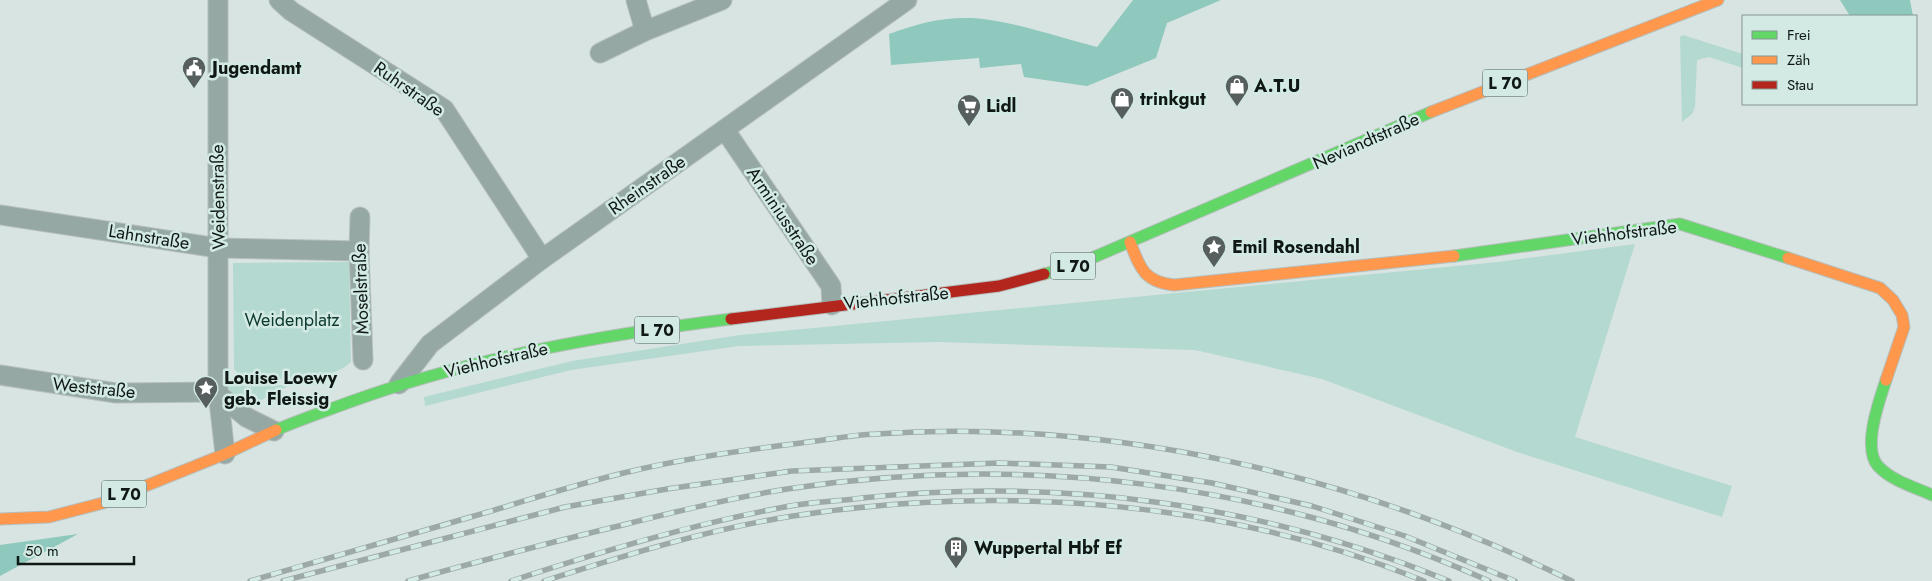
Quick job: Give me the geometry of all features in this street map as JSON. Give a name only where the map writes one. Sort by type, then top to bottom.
[{"type":"main road","name":"Neviandtstraße","points":[[1015,283],[1071,267],[1407,122],[1718,0]]},
{"type":"main road","name":"Viehhofstraße","points":[[1130,242],[1143,272],[1148,278],[1159,284],[1174,285],[1441,258],[1680,224],[1880,288],[1897,305],[1904,316],[1904,326],[1875,419],[1870,449],[1873,459],[1882,468],[1932,495]]},
{"type":"main road","name":"Viehhofstraße","points":[[0,518],[49,517],[78,511],[225,454],[274,431],[399,384],[447,370],[556,346],[832,305],[954,292],[1015,283]]},
{"type":"street","name":"Weidenstraße","points":[[218,0],[218,393],[225,454]]},
{"type":"street","name":"Ruhrstraße","points":[[279,0],[291,11],[444,109],[542,259]]},
{"type":"street","points":[[636,0],[645,31]]},
{"type":"street","points":[[600,53],[645,31],[722,0]]},
{"type":"street","name":"Rheinstraße","points":[[399,384],[430,344],[542,259],[907,0]]},
{"type":"street","name":"Arminiusstraße","points":[[725,130],[830,286],[832,305]]},
{"type":"street","name":"Lahnstraße","points":[[0,215],[218,248],[359,251]]},
{"type":"street","name":"Moselstraße","points":[[360,217],[359,251],[363,360]]},
{"type":"street","name":"Weststraße","points":[[0,376],[116,393],[218,393]]},
{"type":"street","points":[[218,393],[240,414],[274,431]]},
{"type":"green space","points":[[1133,0],[1221,0],[1167,23],[1156,58],[1087,86],[1024,77],[1021,64],[980,68],[979,58],[891,65],[889,34],[919,24],[949,19],[985,19],[1034,29],[1097,47]]},
{"type":"green space","points":[[1840,0],[1910,0],[1913,15],[1849,15]]},
{"type":"green space","points":[[1683,35],[1742,54],[1742,68],[1709,57],[1697,60],[1695,107],[1692,114],[1682,122],[1680,37]]},
{"type":"green space","points":[[1635,244],[1575,437],[1732,486],[1722,517],[1517,452],[1322,379],[1195,350],[939,342],[739,346],[571,370],[425,406],[424,397],[572,361],[740,335],[1498,262]]},
{"type":"green space","name":"Weidenplatz","points":[[349,262],[351,362],[329,374],[315,377],[285,379],[243,378],[234,369],[233,263]]},
{"type":"green space","points":[[290,385],[246,408],[230,392],[228,386]]},
{"type":"green space","points":[[78,534],[0,576],[0,545]]},
{"type":"railway","points":[[250,581],[572,487],[653,466],[695,458],[857,435],[966,431],[1055,435],[1145,446],[1233,462],[1321,484],[1407,511],[1490,544],[1572,581]]},
{"type":"railway","points":[[283,581],[565,507],[667,489],[792,471],[999,463],[1111,467],[1212,483],[1312,506],[1405,536],[1515,581]]},
{"type":"railway","points":[[408,581],[602,530],[763,493],[876,479],[966,474],[1056,476],[1145,484],[1233,499],[1320,520],[1406,547],[1489,581]]},
{"type":"railway","points":[[511,581],[649,539],[790,506],[937,492],[1012,491],[1087,495],[1161,503],[1234,515],[1307,533],[1378,554],[1449,581]]},
{"type":"railway","points":[[544,581],[637,552],[699,535],[762,521],[872,506],[952,501],[1033,501],[1113,506],[1193,516],[1271,532],[1349,554],[1424,581]]},
{"type":"traffic: fast","points":[[1044,274],[1071,267],[1431,112]]},
{"type":"traffic: fast","points":[[1454,256],[1680,224],[1788,258]]},
{"type":"traffic: fast","points":[[276,430],[393,387],[488,361],[585,341],[731,319]]},
{"type":"traffic: fast","points":[[1886,380],[1873,424],[1873,458],[1878,466],[1890,476],[1932,495]]},
{"type":"traffic: slow","points":[[1431,112],[1718,0]]},
{"type":"traffic: slow","points":[[1130,242],[1144,272],[1156,281],[1174,285],[1454,256]]},
{"type":"traffic: slow","points":[[1788,258],[1880,288],[1893,300],[1902,315],[1904,327],[1886,380]]},
{"type":"traffic: slow","points":[[0,519],[49,517],[103,503],[225,454],[276,430]]},
{"type":"traffic: jam","points":[[731,319],[999,286],[1044,274]]},
{"type":"place","name":"Jugendamt","points":[[194,89]]},
{"type":"place","name":"A.T.U","points":[[1237,107]]},
{"type":"place","name":"trinkgut","points":[[1122,120]]},
{"type":"place","name":"Lidl","points":[[969,127]]},
{"type":"place","name":"Emil Rosendahl","points":[[1214,268]]},
{"type":"place","name":"Louise Loewy geb. Fleissig","points":[[206,409]]},
{"type":"place","name":"Wuppertal Hbf Ef","points":[[956,569]]}]
